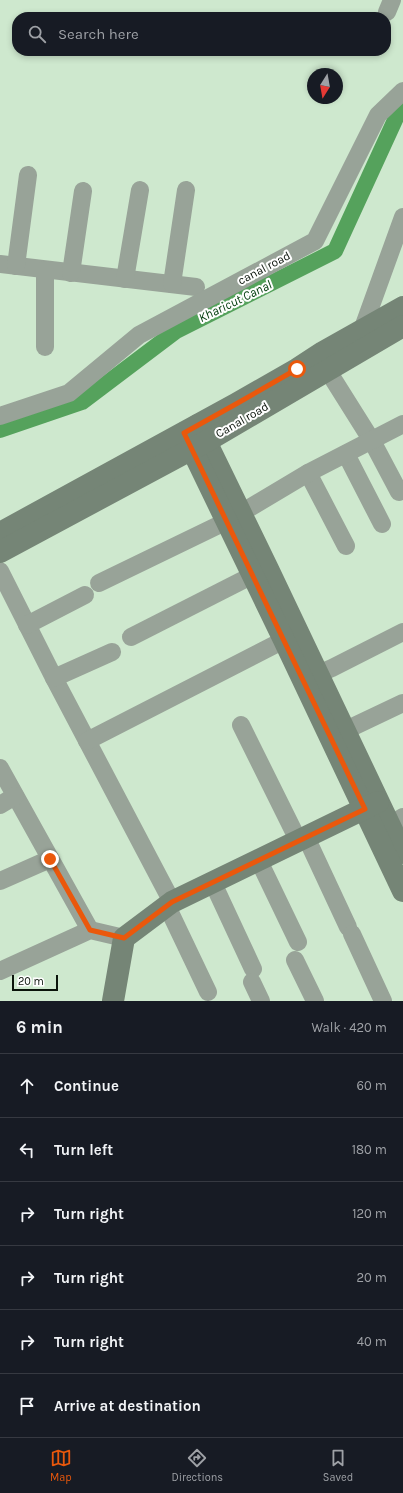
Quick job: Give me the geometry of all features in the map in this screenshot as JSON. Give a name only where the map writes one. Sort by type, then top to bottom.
[{"type":"street","name":"canal road","points":[[0,416],[69,393],[139,334],[315,241],[378,115],[403,91]]},
{"type":"street","points":[[28,175],[8,265],[196,287]]},
{"type":"street","points":[[125,279],[140,190]]},
{"type":"street","points":[[172,284],[186,190]]},
{"type":"street","points":[[71,273],[83,191]]},
{"type":"street","points":[[354,354],[403,217]]},
{"type":"street","points":[[44,347],[45,270]]},
{"type":"street","points":[[0,533],[195,437],[236,404],[297,369],[323,352],[403,307]]},
{"type":"street","name":"Canal road","points":[[0,552],[195,437],[328,371],[354,354],[403,326]]},
{"type":"street","points":[[328,371],[372,441],[399,492],[403,490]]},
{"type":"street","points":[[99,583],[234,517],[308,473],[403,424]]},
{"type":"street","points":[[195,437],[234,517],[318,674],[344,731],[372,806]]},
{"type":"street","points":[[346,454],[382,524]]},
{"type":"street","points":[[308,473],[346,546]]},
{"type":"street","points":[[234,517],[253,575],[284,640],[372,806],[389,825],[403,853]]},
{"type":"street","points":[[0,571],[170,904],[208,992]]},
{"type":"street","points":[[131,636],[253,575]]},
{"type":"street","points":[[28,625],[85,595]]},
{"type":"street","points":[[318,674],[403,632]]},
{"type":"street","points":[[87,741],[284,640]]},
{"type":"street","points":[[54,678],[112,652]]},
{"type":"street","points":[[344,731],[403,703]]},
{"type":"street","points":[[241,724],[350,931],[383,1001]]},
{"type":"street","points":[[0,768],[90,930]]},
{"type":"street","points":[[0,805],[16,796]]},
{"type":"street","points":[[113,1001],[124,938],[170,904],[372,806]]},
{"type":"street","points":[[389,825],[403,891]]},
{"type":"street","points":[[0,881],[50,859]]},
{"type":"street","points":[[259,861],[298,942]]},
{"type":"street","points":[[213,884],[253,976],[261,1001]]},
{"type":"street","points":[[0,971],[90,930],[124,938]]},
{"type":"street","points":[[295,960],[315,1001]]},
{"type":"waterway","name":"Kharicut Canal","points":[[0,430],[82,402],[176,331],[335,251],[400,109],[403,108]]},
{"type":"route","points":[[50,859],[90,930],[124,938],[172,902],[213,884],[365,809],[184,433],[297,369]]}]
